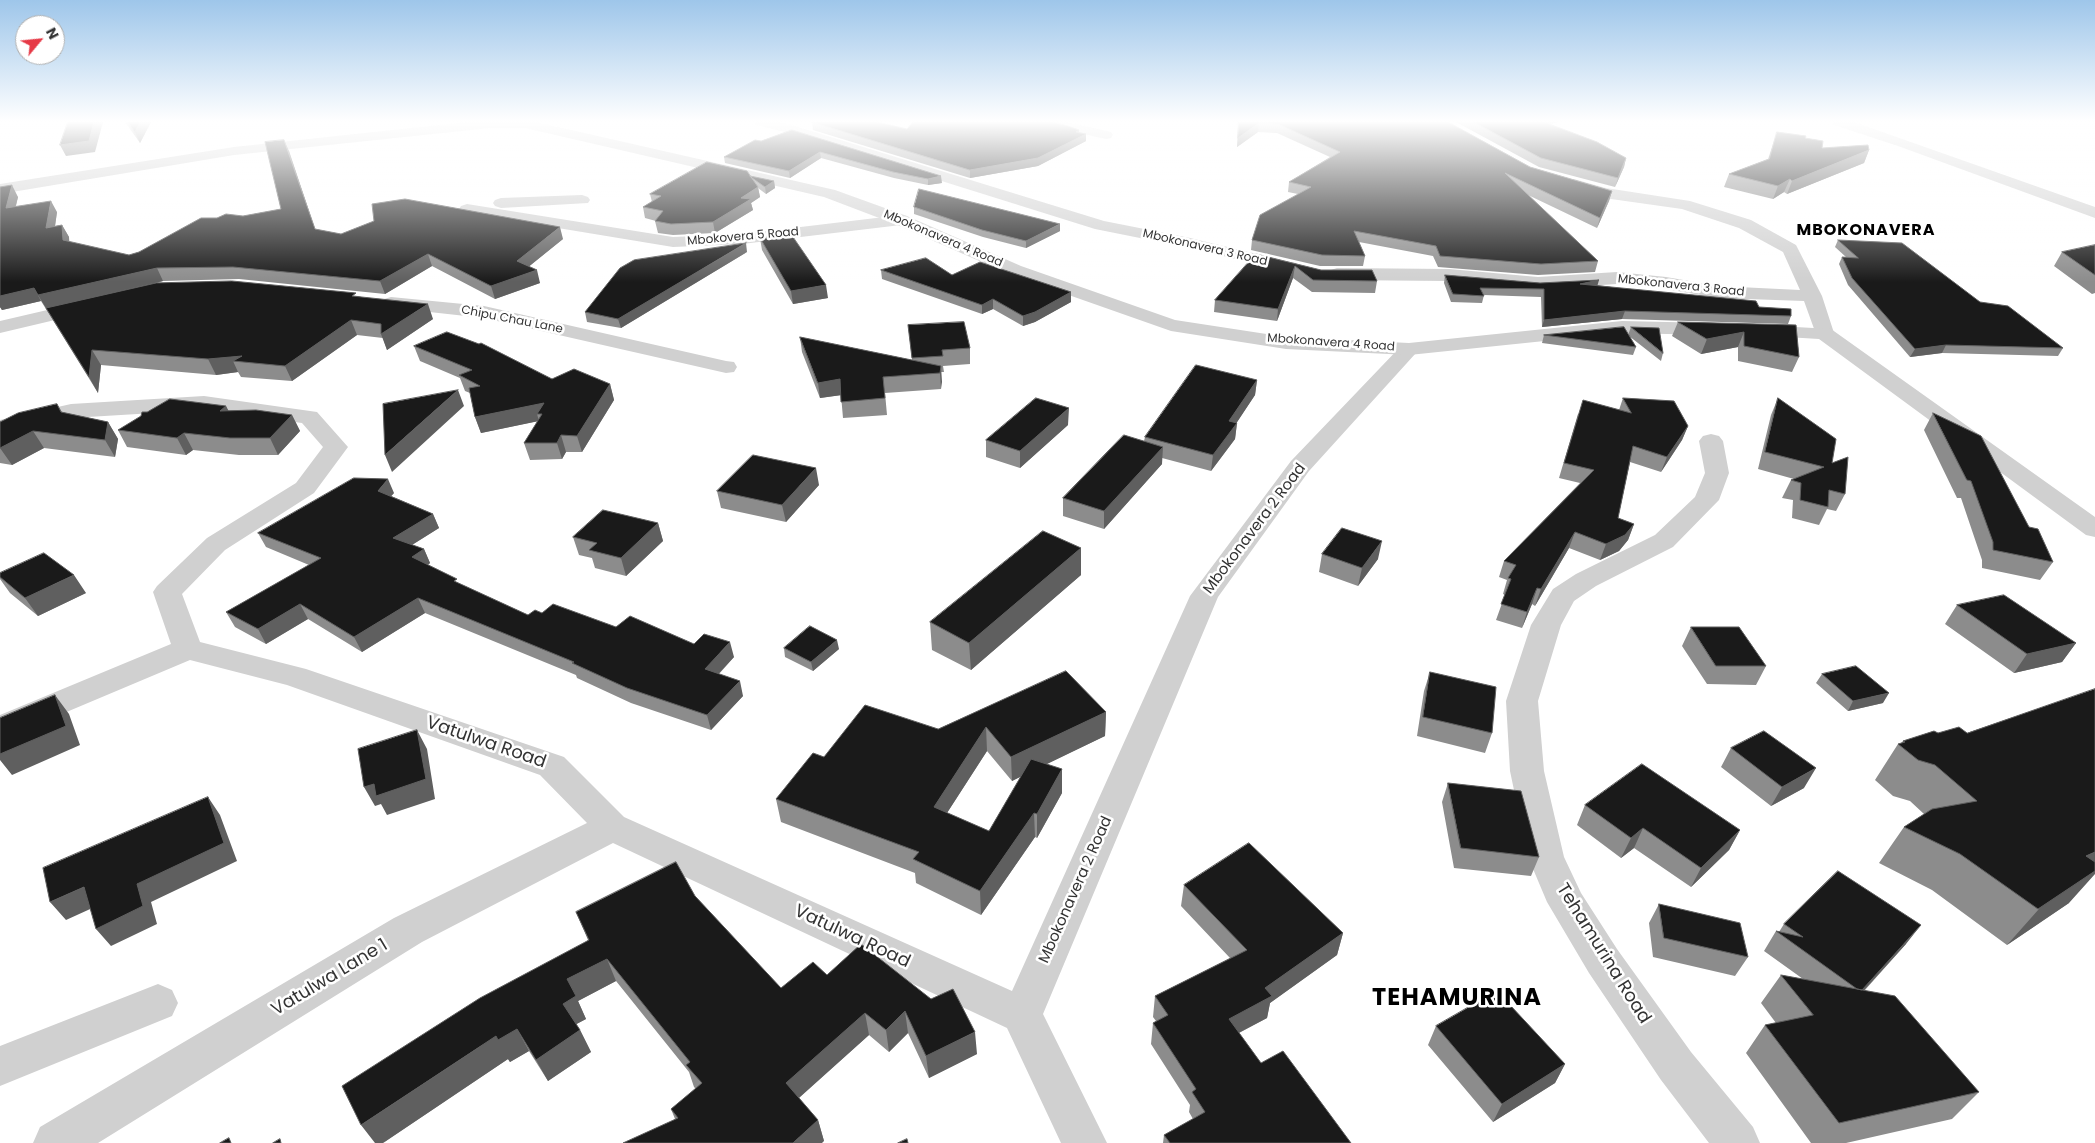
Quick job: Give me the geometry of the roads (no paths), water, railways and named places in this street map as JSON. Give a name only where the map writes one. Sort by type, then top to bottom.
[{"type":"street","name":"Mbokonavera 4 Road","points":[[0,189],[84,175]]},
{"type":"street","name":"Mbokonavera 4 Road","points":[[753,175],[829,193],[900,220],[1015,270],[1171,325],[1286,343],[1409,349]]},
{"type":"street","name":"Mbokonavera 3 Road","points":[[940,175],[1101,225],[1190,243],[1315,273],[1449,276],[1538,283],[1617,278],[1666,283],[1718,292],[1812,296]]},
{"type":"street","points":[[1990,175],[2095,213]]},
{"type":"street","points":[[2020,175],[2035,184],[2048,197]]},
{"type":"street","points":[[1560,180],[1604,193],[1684,204],[1745,224],[1790,248],[1812,296],[1824,333]]},
{"type":"street","name":"Mbokovera 5 Road","points":[[582,200],[510,201],[467,209],[673,242],[742,239],[900,220]]},
{"type":"street","name":"Chipu Chau Lane","points":[[376,301],[484,312],[726,367]]},
{"type":"street","points":[[0,326],[106,302]]},
{"type":"street","points":[[1409,349],[1622,327],[1824,333],[2095,529]]},
{"type":"street","name":"Mbokonavera 2 Road","points":[[1022,1015],[1204,596],[1300,466],[1409,349]]},
{"type":"street","points":[[0,427],[71,411],[204,403],[308,417],[336,447],[305,488],[216,544],[167,592],[188,649],[0,728]]},
{"type":"street","name":"Tehamurina Road","points":[[1711,441],[1717,473],[1706,500],[1664,541],[1586,580],[1563,595],[1546,625],[1522,702],[1527,772],[1546,858],[1566,902],[1603,961],[1676,1066],[1736,1143]]},
{"type":"street","name":"Vatulwa Road","points":[[188,649],[295,676],[552,766],[612,827],[1022,1015]]},
{"type":"street","name":"Vatulwa Lane 1","points":[[56,1143],[408,930],[612,827]]},
{"type":"street","points":[[0,1066],[158,1003]]},
{"type":"street","points":[[1022,1015],[1084,1143]]},
{"type":"district","name":"MBOKONAVERA","points":[[1866,231]]},
{"type":"district","name":"TEHAMURINA","points":[[1457,999]]}]
